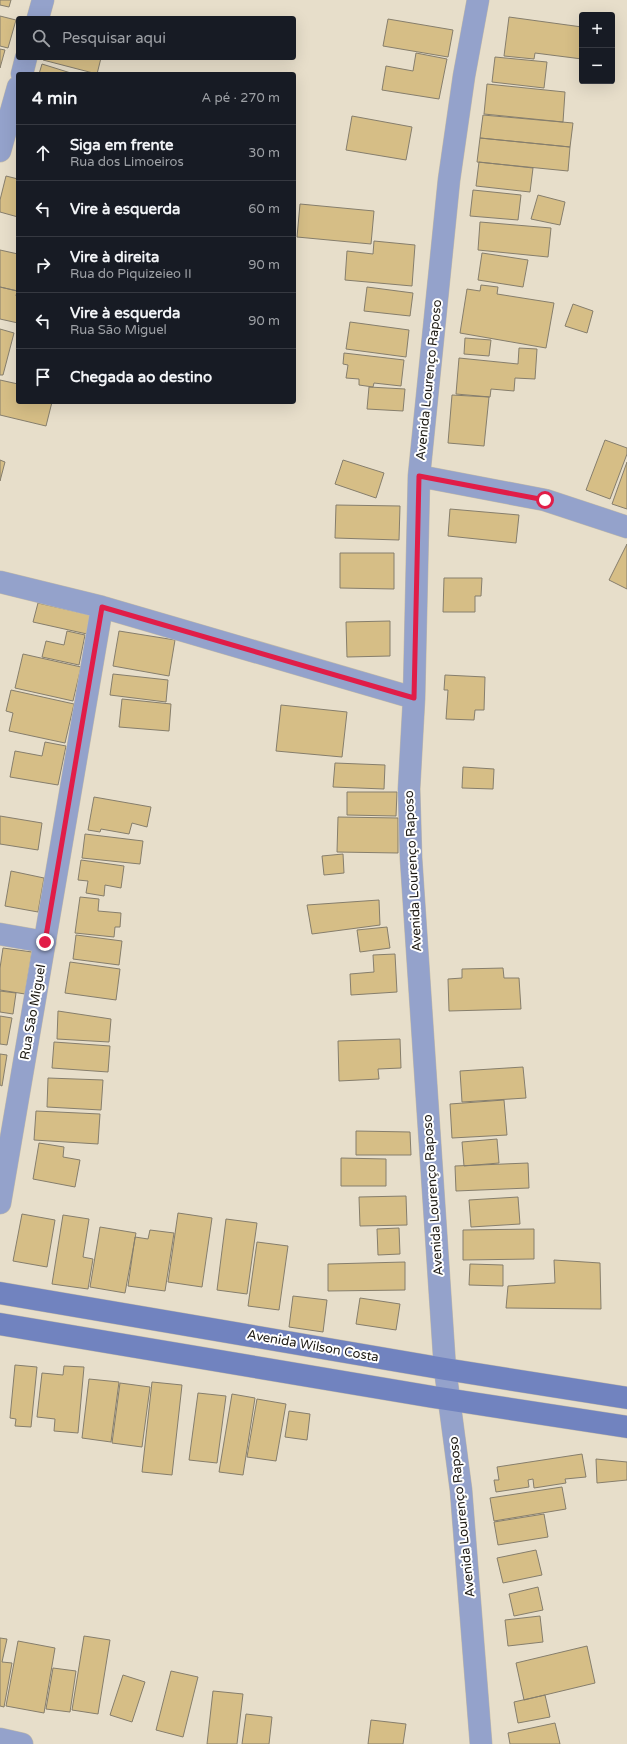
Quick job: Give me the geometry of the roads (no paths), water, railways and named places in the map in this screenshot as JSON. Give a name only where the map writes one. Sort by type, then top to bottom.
[{"type":"street","points":[[39,16],[43,0]]},
{"type":"street","name":"Avenida Lourenço Raposo","points":[[478,0],[464,76],[449,180],[419,476],[414,698],[408,789],[411,858],[445,1369],[461,1490],[481,1744]]},
{"type":"street","points":[[22,72],[26,60]]},
{"type":"street","points":[[0,151],[16,94]]},
{"type":"street","points":[[419,476],[545,500],[627,527]]},
{"type":"street","points":[[0,582],[102,607],[414,698]]},
{"type":"street","name":"Rua São Miguel","points":[[0,1203],[102,607]]},
{"type":"street","points":[[0,934],[45,942]]},
{"type":"street","name":"Avenida Wilson Costa","points":[[0,1293],[445,1369],[627,1398]]},
{"type":"street","points":[[0,1324],[449,1399],[627,1427]]},
{"type":"street","points":[[0,1739],[22,1744]]}]
